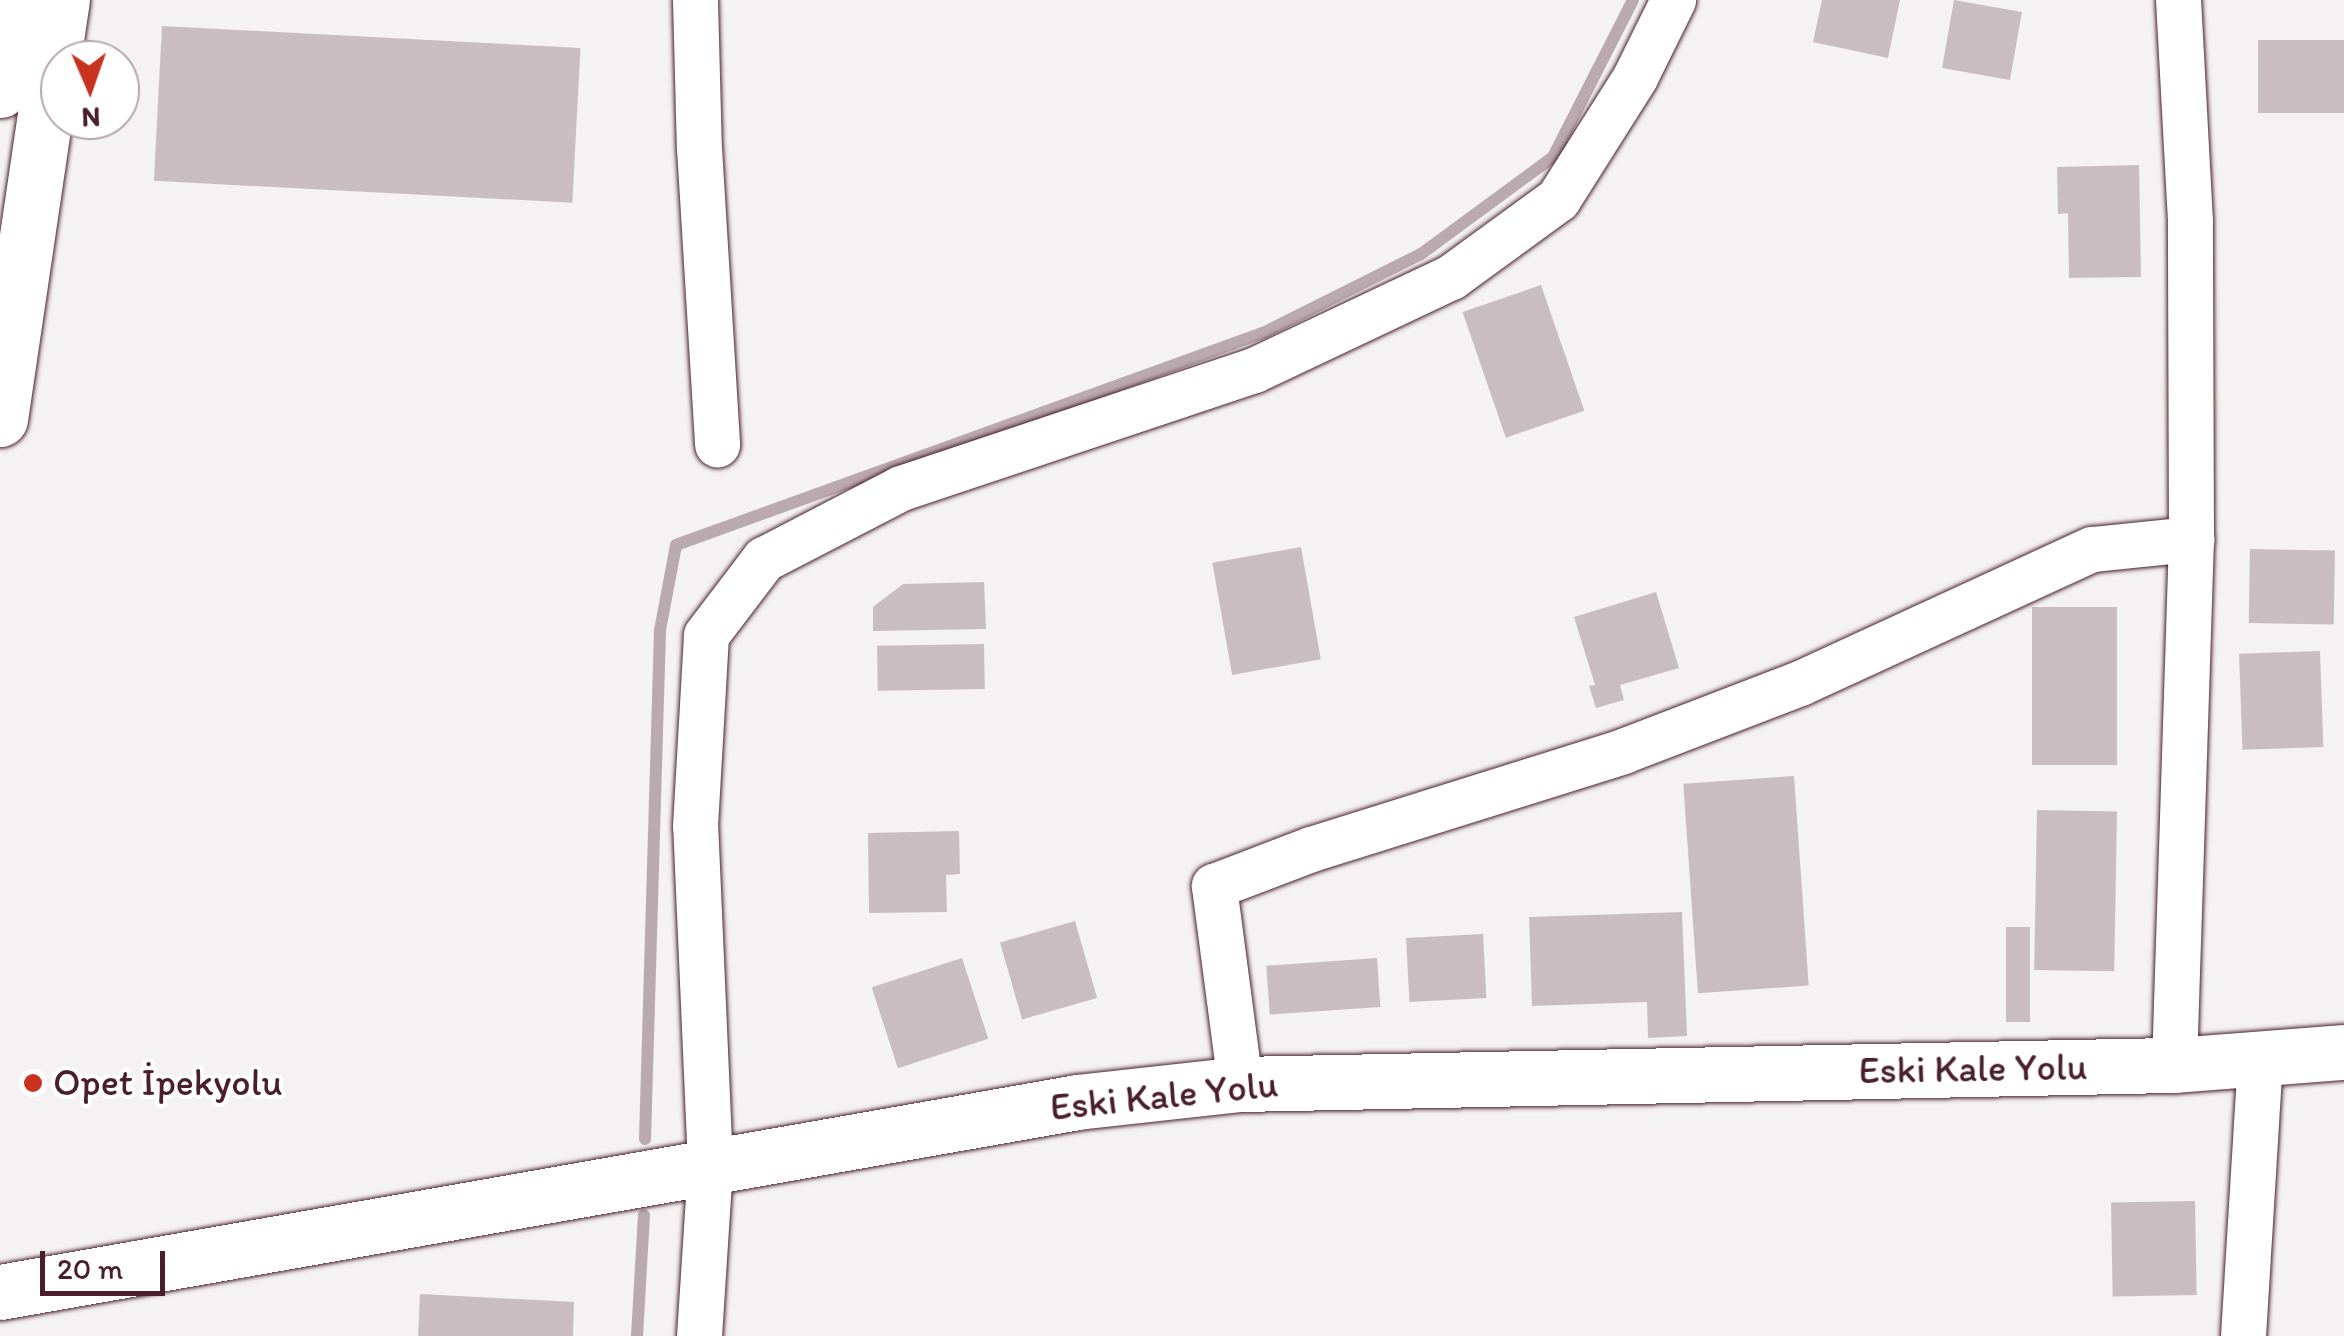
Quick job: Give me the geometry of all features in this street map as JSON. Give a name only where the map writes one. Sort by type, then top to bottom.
[{"type":"main road","points":[[0,90],[15,0]]},
{"type":"main road","points":[[0,419],[62,0]]},
{"type":"main road","name":"Eski Kale Yolu","points":[[0,1292],[1078,1102],[1240,1084],[2174,1065],[2344,1052]]},
{"type":"street","points":[[695,0],[699,148],[717,444]]},
{"type":"street","points":[[699,1336],[710,1165],[695,826],[706,635],[764,559],[902,488],[1254,370],[1451,277],[1558,199],[1635,77],[1673,0]]},
{"type":"street","points":[[2174,1065],[2192,539],[2190,221],[2178,0]]},
{"type":"street","points":[[1240,1084],[1214,886],[1311,849],[1624,751],[1783,690],[2092,549],[2192,539]]},
{"type":"street","points":[[2243,1336],[2260,1058]]},
{"type":"building","points":[[1822,0],[1900,0],[1888,58],[1813,42]]},
{"type":"building","points":[[1954,0],[2022,12],[2010,80],[1942,68]]},
{"type":"building","points":[[162,26],[580,48],[572,203],[154,181]]},
{"type":"building","points":[[2258,40],[2344,40],[2344,113],[2258,113]]},
{"type":"building","points":[[2139,165],[2141,277],[2069,278],[2068,213],[2058,214],[2057,167]]},
{"type":"building","points":[[1541,285],[1584,411],[1506,438],[1463,312]]},
{"type":"building","points":[[1301,547],[1321,659],[1232,675],[1212,563]]},
{"type":"building","points":[[2250,549],[2335,550],[2334,624],[2249,623]]},
{"type":"building","points":[[984,582],[986,629],[873,631],[873,607],[903,584]]},
{"type":"building","points":[[1656,592],[1679,668],[1620,685],[1624,700],[1596,708],[1589,686],[1595,685],[1574,617]]},
{"type":"building","points":[[2032,607],[2117,607],[2117,765],[2032,765]]},
{"type":"building","points":[[984,644],[985,689],[878,691],[877,646]]},
{"type":"building","points":[[2320,651],[2323,747],[2242,750],[2239,654]]},
{"type":"building","points":[[1794,776],[1809,985],[1698,993],[1683,784]]},
{"type":"building","points":[[2037,810],[2117,811],[2114,971],[2034,970]]},
{"type":"building","points":[[959,831],[960,874],[946,875],[947,912],[869,913],[868,833]]},
{"type":"building","points":[[1682,912],[1687,1036],[1648,1038],[1647,1002],[1532,1006],[1529,917]]},
{"type":"building","points":[[1075,921],[1097,998],[1022,1019],[1000,942]]},
{"type":"building","points":[[2006,927],[2030,927],[2030,1022],[2006,1022]]},
{"type":"building","points":[[1483,934],[1486,998],[1409,1002],[1406,938]]},
{"type":"building","points":[[962,958],[988,1039],[898,1068],[872,987]]},
{"type":"building","points":[[1377,958],[1380,1007],[1270,1015],[1266,966]]},
{"type":"building","points":[[2195,1201],[2197,1295],[2113,1296],[2111,1202]]},
{"type":"building","points":[[420,1294],[574,1302],[573,1336],[418,1336]]},
{"type":"waterway","points":[[645,1139],[660,630],[676,545],[1265,332],[1421,254],[1553,157],[1633,0]]},
{"type":"waterway","points":[[637,1336],[644,1215]]},
{"type":"place","name":"Opet İpekyolu","points":[[33,1083]]}]
